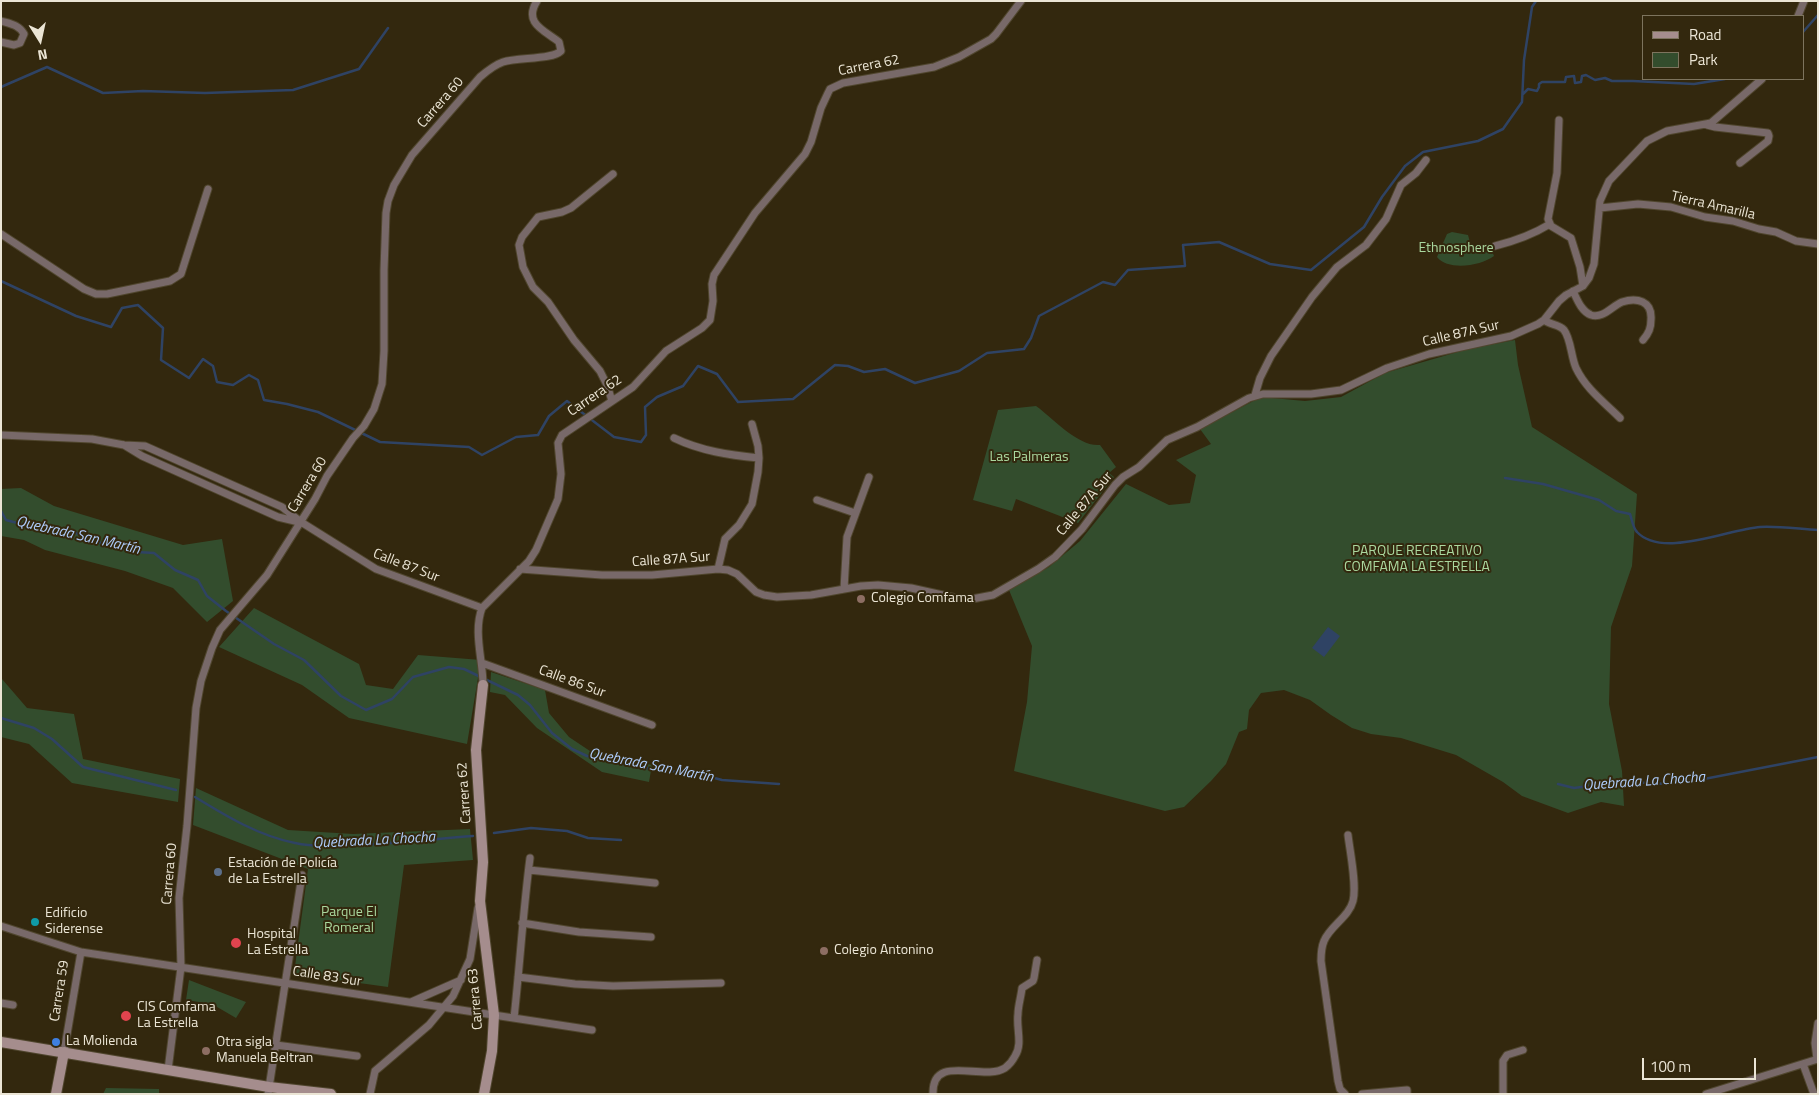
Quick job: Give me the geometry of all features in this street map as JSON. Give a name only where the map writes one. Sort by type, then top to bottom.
[{"type":"street","name":"Carrera 60","points":[[168,1070],[181,967],[179,898],[188,826],[196,708],[201,681],[216,636],[267,575],[301,522],[327,476],[374,409],[382,384],[386,213],[391,192],[403,168],[412,154],[488,70],[503,62],[521,58],[554,56],[560,51],[559,42],[534,24],[532,17],[533,7],[537,1]]},
{"type":"street","name":"Carrera 62","points":[[370,1094],[375,1071],[429,1025],[444,1008],[461,980],[470,959],[480,901],[483,862],[476,750],[483,685],[478,629],[482,608],[536,550],[558,499],[561,474],[558,443],[562,435],[633,387],[666,351],[702,328],[710,320],[714,275],[755,214],[805,154],[811,142],[824,100],[830,89],[843,83],[934,67],[960,57],[991,39],[1021,1]]},
{"type":"street","points":[[1798,15],[1804,1]]},
{"type":"street","points":[[1,21],[15,25],[24,34],[20,42],[14,45],[1,42]]},
{"type":"street","points":[[1583,286],[1589,278],[1594,264],[1602,195],[1609,181],[1647,141],[1667,132],[1706,124],[1715,120],[1761,80]]},
{"type":"street","points":[[1559,120],[1557,173],[1548,219],[1550,224],[1571,238],[1580,267],[1583,286]]},
{"type":"street","points":[[1706,124],[1715,127],[1768,133],[1768,141],[1740,163]]},
{"type":"street","points":[[1254,395],[1270,356],[1312,297],[1337,267],[1366,245],[1386,218],[1401,185],[1416,173],[1426,160]]},
{"type":"street","points":[[612,401],[600,371],[574,340],[548,302],[533,287],[523,267],[518,245],[538,217],[562,212],[570,208],[613,174]]},
{"type":"street","points":[[1,234],[92,292],[107,294],[170,281],[181,274],[208,189]]},
{"type":"street","name":"Tierra Amarilla","points":[[1600,208],[1638,204],[1671,207],[1705,217],[1733,221],[1776,232],[1796,241],[1818,244]]},
{"type":"street","points":[[1495,246],[1516,241],[1536,233],[1550,224]]},
{"type":"street","name":"Calle 87A Sur","points":[[520,569],[602,576],[652,575],[718,569],[728,570],[737,574],[756,592],[764,595],[792,597],[878,585],[911,588],[972,600],[993,594],[1038,569],[1054,557],[1082,529],[1115,485],[1139,468],[1167,440],[1198,427],[1254,395],[1272,393],[1311,394],[1341,390],[1387,368],[1408,361],[1453,347],[1511,336],[1529,329],[1544,320],[1559,301],[1572,291],[1583,286]]},
{"type":"street","points":[[1572,291],[1584,309],[1590,315],[1597,316],[1620,303],[1632,300],[1643,301],[1649,306],[1651,313],[1651,327],[1643,340]]},
{"type":"street","points":[[1544,320],[1564,330],[1581,377],[1591,390],[1620,418]]},
{"type":"street","points":[[718,569],[725,539],[739,525],[752,504],[759,458],[752,424]]},
{"type":"street","name":"Calle 87 Sur","points":[[1,435],[92,438],[145,446],[282,507],[301,522],[376,569],[482,608]]},
{"type":"street","points":[[674,438],[708,451],[759,458]]},
{"type":"street","name":"Calle 87 Sur","points":[[124,444],[142,456],[278,517],[301,522]]},
{"type":"street","points":[[844,589],[845,546],[850,526],[869,477]]},
{"type":"street","points":[[817,500],[855,513]]},
{"type":"street","name":"Calle 86 Sur","points":[[482,663],[652,725]]},
{"type":"street","points":[[1345,1094],[1340,1089],[1338,1081],[1321,961],[1324,940],[1353,902],[1354,892],[1348,834]]},
{"type":"street","points":[[514,1018],[530,858]]},
{"type":"street","points":[[529,870],[655,883]]},
{"type":"street","points":[[269,1090],[302,875]]},
{"type":"street","name":"Carrera 63","points":[[480,901],[494,1015],[492,1051],[484,1094]]},
{"type":"street","points":[[522,923],[579,932],[651,937]]},
{"type":"street","name":"Calle 83 Sur","points":[[1,926],[81,952],[592,1030]]},
{"type":"street","name":"Carrera 59","points":[[56,1094],[81,952]]},
{"type":"street","points":[[933,1094],[934,1079],[938,1075],[956,1070],[994,1072],[1005,1068],[1014,1058],[1018,1048],[1019,1029],[1017,1015],[1022,988],[1033,981],[1037,960]]},
{"type":"street","points":[[518,977],[575,984],[613,986],[721,982]]},
{"type":"street","points":[[411,1003],[461,980]]},
{"type":"street","points":[[1,1003],[13,1005]]},
{"type":"street","points":[[1706,1094],[1818,1059],[1815,1043],[1818,1023]]},
{"type":"street","points":[[1,1042],[168,1070],[269,1090],[331,1094]]},
{"type":"street","points":[[276,1044],[357,1056]]},
{"type":"street","points":[[1503,1094],[1503,1061],[1507,1055],[1523,1050]]},
{"type":"street","points":[[1802,1064],[1814,1094]]},
{"type":"street","points":[[1362,1094],[1406,1090],[1407,1094]]},
{"type":"green space","name":"Ethnosphere","points":[[1452,232],[1468,235],[1472,250],[1475,253],[1492,251],[1494,256],[1465,266],[1442,261],[1437,257],[1447,234]]},
{"type":"green space","name":"PARQUE RECREATIVO COMFAMA LA ESTRELLA","points":[[1515,340],[1518,365],[1532,427],[1637,494],[1632,566],[1611,627],[1609,704],[1622,771],[1624,806],[1601,802],[1568,813],[1522,796],[1503,782],[1456,755],[1401,738],[1371,734],[1352,728],[1310,700],[1284,690],[1261,693],[1249,710],[1247,729],[1239,732],[1226,764],[1184,807],[1165,811],[1014,771],[1027,702],[1032,646],[1009,590],[1049,567],[1080,541],[1126,484],[1169,505],[1190,503],[1196,475],[1176,460],[1211,444],[1200,429],[1261,397],[1305,401],[1341,397],[1385,373],[1468,349]]},
{"type":"green space","name":"Las Palmeras","points":[[1036,406],[1075,437],[1100,445],[1116,467],[1109,473],[1114,477],[1078,523],[1016,499],[1012,511],[973,500],[998,410]]},
{"type":"green space","points":[[21,488],[54,506],[183,545],[222,539],[233,601],[207,622],[173,588],[125,571],[45,550],[24,540],[1,536],[1,489]]},
{"type":"green space","points":[[254,608],[359,664],[366,685],[393,689],[418,655],[481,660],[467,744],[349,718],[302,685],[219,647]]},
{"type":"green space","points":[[491,672],[545,690],[549,713],[569,737],[590,751],[652,765],[649,782],[602,772],[537,728],[505,695],[490,692]]},
{"type":"green space","points":[[2,679],[27,708],[74,714],[83,759],[180,779],[178,802],[72,783],[29,744],[1,737]]},
{"type":"green space","name":"Parque El Romeral","points":[[196,788],[288,830],[353,834],[470,829],[473,860],[404,865],[388,987],[294,974],[308,869],[193,825]]},
{"type":"green space","points":[[189,980],[246,1002],[236,1018],[212,1004],[186,1000]]},
{"type":"green space","points":[[106,1088],[159,1089],[159,1094],[103,1094]]},
{"type":"water","points":[[1328,627],[1340,636],[1324,657],[1312,648]]},
{"type":"waterway","points":[[1,281],[76,316],[111,327],[122,308],[138,305],[163,328],[161,360],[189,378],[203,359],[213,366],[217,382],[233,385],[249,375],[258,380],[264,400],[318,412],[380,442],[469,447],[482,455],[516,437],[538,435],[549,416],[567,401],[614,437],[641,442],[646,435],[645,407],[657,397],[683,386],[698,366],[717,374],[738,402],[793,399],[835,365],[848,366],[864,372],[885,369],[915,383],[959,371],[987,353],[1024,349],[1031,338],[1039,316],[1103,282],[1115,285],[1128,270],[1185,266],[1183,245],[1219,242],[1270,264],[1311,270],[1364,227],[1382,197],[1405,166],[1423,152],[1478,141],[1503,129],[1522,102],[1524,60],[1532,7],[1536,1]]},
{"type":"waterway","points":[[1804,31],[1818,15]]},
{"type":"waterway","points":[[1,87],[47,67],[103,93],[143,91],[205,93],[293,90],[359,69],[388,28]]},
{"type":"waterway","points":[[1523,94],[1528,89],[1537,91],[1539,84],[1542,82],[1565,82],[1566,77],[1574,76],[1575,83],[1581,82],[1582,76],[1586,75],[1595,80],[1605,78],[1612,81],[1694,84],[1719,80]]},
{"type":"waterway","points":[[1505,478],[1543,484],[1599,500],[1616,511],[1630,514],[1637,532],[1648,540],[1662,543],[1679,543],[1760,527],[1818,530]]},
{"type":"waterway","name":"Quebrada San Martín","points":[[1,511],[6,520],[76,533],[103,544],[137,552],[154,553],[175,570],[198,580],[207,596],[226,611],[274,644],[304,660],[341,696],[366,710],[392,699],[413,677],[449,667],[464,669],[518,695],[530,705],[552,733],[572,749],[587,756],[663,771],[692,772],[722,780],[779,784]]},
{"type":"waterway","name":"Quebrada La Chocha","points":[[1,718],[34,728],[52,739],[83,767],[176,790]]},
{"type":"waterway","name":"Quebrada La Chocha","points":[[1558,784],[1574,788],[1625,781],[1657,784],[1704,779],[1818,757]]},
{"type":"waterway","name":"Quebrada La Chocha","points":[[195,797],[231,818],[269,836],[302,844],[323,846],[397,843],[473,836]]},
{"type":"waterway","name":"Quebrada La Chocha","points":[[494,833],[531,828],[567,831],[588,838],[621,840]]},
{"type":"place","name":"Colegio Comfama","points":[[861,599]]},
{"type":"place","name":"Estación de Policía de La Estrella","points":[[218,872]]},
{"type":"place","name":"Edificio Siderense","points":[[35,922]]},
{"type":"place","name":"Hospital La Estrella","points":[[236,943]]},
{"type":"place","name":"Colegio Antonino","points":[[824,951]]},
{"type":"place","name":"CIS Comfama La Estrella","points":[[126,1016]]},
{"type":"place","name":"La Molienda","points":[[56,1042]]},
{"type":"place","name":"Otra sigla Manuela Beltran","points":[[206,1051]]}]
